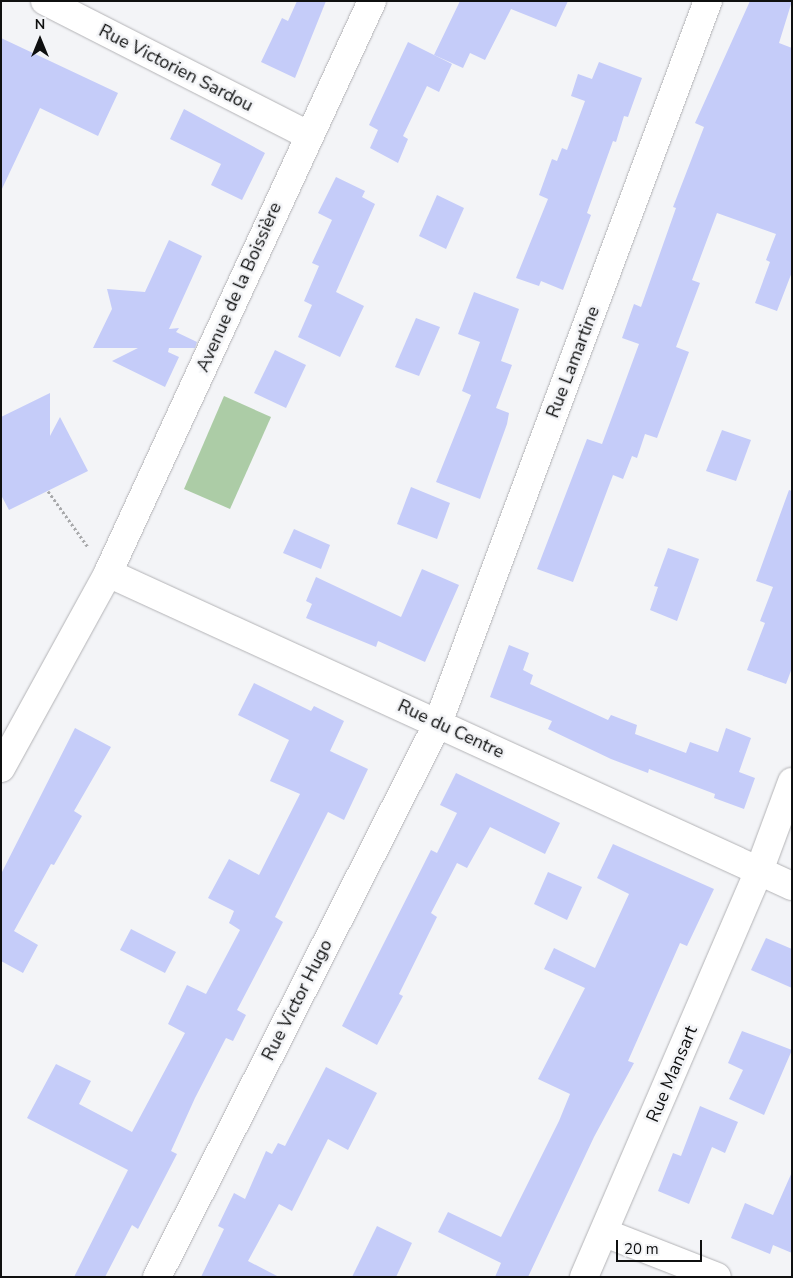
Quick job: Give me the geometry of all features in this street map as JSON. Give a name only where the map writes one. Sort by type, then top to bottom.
[{"type":"street","name":"Rue Victorien Sardou","points":[[45,1],[308,135]]},
{"type":"street","name":"Avenue de la Boissière","points":[[1,768],[108,573],[308,135],[372,1]]},
{"type":"street","name":"Rue Lamartine","points":[[438,722],[708,1]]},
{"type":"street","name":"Rue du Centre","points":[[108,573],[438,722],[792,886]]},
{"type":"street","name":"Rue Victor Hugo","points":[[157,1277],[438,722]]},
{"type":"street","name":"Rue Mansart","points":[[584,1277],[605,1233],[759,871],[792,782]]},
{"type":"street","points":[[605,1233],[717,1277]]},
{"type":"path","points":[[48,491],[108,573]]},
{"type":"green space","points":[[224,396],[271,417],[230,509],[184,489]]},
{"type":"building","points":[[297,1],[326,1],[295,78],[261,62],[282,18],[288,21]]},
{"type":"building","points":[[460,1],[568,1],[556,27],[511,9],[485,60],[470,53],[463,68],[434,55]]},
{"type":"building","points":[[750,1],[792,1],[779,43],[792,48],[792,272],[777,311],[755,303],[770,262],[766,260],[776,234],[717,213],[692,280],[700,283],[676,347],[689,352],[657,438],[645,434],[637,458],[632,456],[623,479],[613,475],[573,582],[537,569],[587,439],[602,444],[639,344],[622,338],[634,304],[641,307],[676,208],[673,207],[704,127],[695,123]]},
{"type":"building","points":[[1,38],[118,93],[98,136],[40,108],[1,191]]},
{"type":"building","points":[[408,42],[452,64],[439,92],[427,86],[403,136],[408,139],[398,163],[370,148],[378,130],[369,125]]},
{"type":"building","points":[[599,62],[642,78],[628,117],[624,116],[616,142],[613,141],[587,213],[591,215],[563,290],[541,281],[539,286],[516,278],[548,199],[539,195],[552,159],[557,161],[562,148],[567,150],[585,101],[571,96],[578,74],[592,79]]},
{"type":"building","points":[[184,109],[265,153],[242,200],[211,185],[221,164],[170,139]]},
{"type":"building","points":[[336,177],[365,191],[362,197],[375,204],[336,292],[364,306],[340,357],[298,337],[312,305],[304,301],[319,266],[312,263],[332,220],[318,213]]},
{"type":"building","points":[[437,195],[464,208],[446,249],[419,236]]},
{"type":"building","points":[[169,240],[202,256],[169,329],[179,328],[176,332],[197,342],[195,348],[169,348],[168,352],[179,357],[165,387],[112,361],[138,348],[93,348],[112,309],[107,289],[145,292]]},
{"type":"building","points":[[474,292],[519,309],[501,361],[512,365],[496,408],[509,413],[507,424],[480,499],[436,482],[471,395],[462,391],[480,342],[458,334]]},
{"type":"building","points":[[416,318],[440,327],[419,376],[395,367]]},
{"type":"building","points":[[275,350],[306,365],[286,408],[254,393]]},
{"type":"building","points":[[50,393],[50,436],[60,417],[88,471],[9,510],[1,495],[1,417]]},
{"type":"building","points":[[722,430],[751,440],[736,481],[706,471]]},
{"type":"building","points":[[411,487],[450,503],[437,539],[397,524]]},
{"type":"building","points":[[789,490],[792,491],[792,668],[786,684],[747,670],[765,623],[760,621],[773,587],[756,581]]},
{"type":"building","points":[[294,529],[330,545],[321,569],[283,553]]},
{"type":"building","points":[[668,548],[699,559],[677,621],[650,610],[658,587],[654,586]]},
{"type":"building","points":[[422,569],[459,585],[425,662],[378,641],[376,647],[306,618],[312,604],[306,601],[316,577],[401,617]]},
{"type":"building","points":[[509,645],[529,653],[523,670],[533,675],[530,684],[608,720],[611,715],[637,725],[635,734],[686,753],[690,742],[718,752],[726,728],[751,738],[739,772],[755,778],[744,809],[714,798],[715,794],[649,769],[648,773],[611,759],[548,729],[552,721],[490,697]]},
{"type":"building","points":[[254,683],[311,711],[314,706],[344,721],[330,751],[368,769],[344,820],[328,812],[275,917],[283,922],[237,1010],[246,1015],[233,1041],[226,1038],[195,1098],[171,1151],[177,1154],[138,1229],[132,1225],[105,1277],[74,1277],[128,1170],[27,1118],[56,1064],[91,1081],[79,1104],[132,1132],[185,1033],[168,1024],[187,985],[206,994],[240,930],[229,923],[234,911],[208,898],[229,859],[259,875],[300,794],[270,781],[289,740],[238,715]]},
{"type":"building","points":[[75,728],[111,747],[74,811],[82,816],[54,865],[51,864],[14,931],[38,945],[23,973],[1,961],[1,874]]},
{"type":"building","points":[[456,773],[560,823],[545,854],[490,827],[467,868],[457,863],[431,913],[437,917],[399,994],[403,996],[377,1045],[342,1026],[431,850],[437,853],[457,813],[440,805]]},
{"type":"building","points":[[613,844],[714,889],[687,946],[680,943],[628,1061],[634,1063],[594,1137],[528,1277],[495,1277],[501,1263],[438,1232],[448,1212],[501,1237],[559,1121],[570,1094],[538,1079],[585,988],[544,969],[554,948],[595,968],[629,894],[597,878]]},
{"type":"building","points":[[548,872],[582,887],[567,920],[534,904]]},
{"type":"building","points":[[131,929],[176,952],[165,973],[120,950]]},
{"type":"building","points":[[766,938],[792,949],[792,988],[751,970]]},
{"type":"building","points":[[742,1031],[792,1050],[764,1115],[729,1099],[743,1070],[728,1063]]},
{"type":"building","points":[[326,1067],[377,1093],[348,1150],[328,1139],[292,1211],[279,1204],[248,1261],[279,1277],[201,1277],[224,1229],[218,1226],[234,1193],[245,1199],[266,1151],[272,1154],[278,1143],[285,1146]]},
{"type":"building","points":[[700,1106],[738,1122],[725,1153],[712,1147],[689,1204],[658,1191],[673,1153],[681,1156]]},
{"type":"building","points":[[792,1172],[792,1253],[773,1245],[770,1254],[731,1238],[745,1203],[773,1215]]},
{"type":"building","points":[[377,1226],[412,1243],[396,1277],[352,1277]]}]
